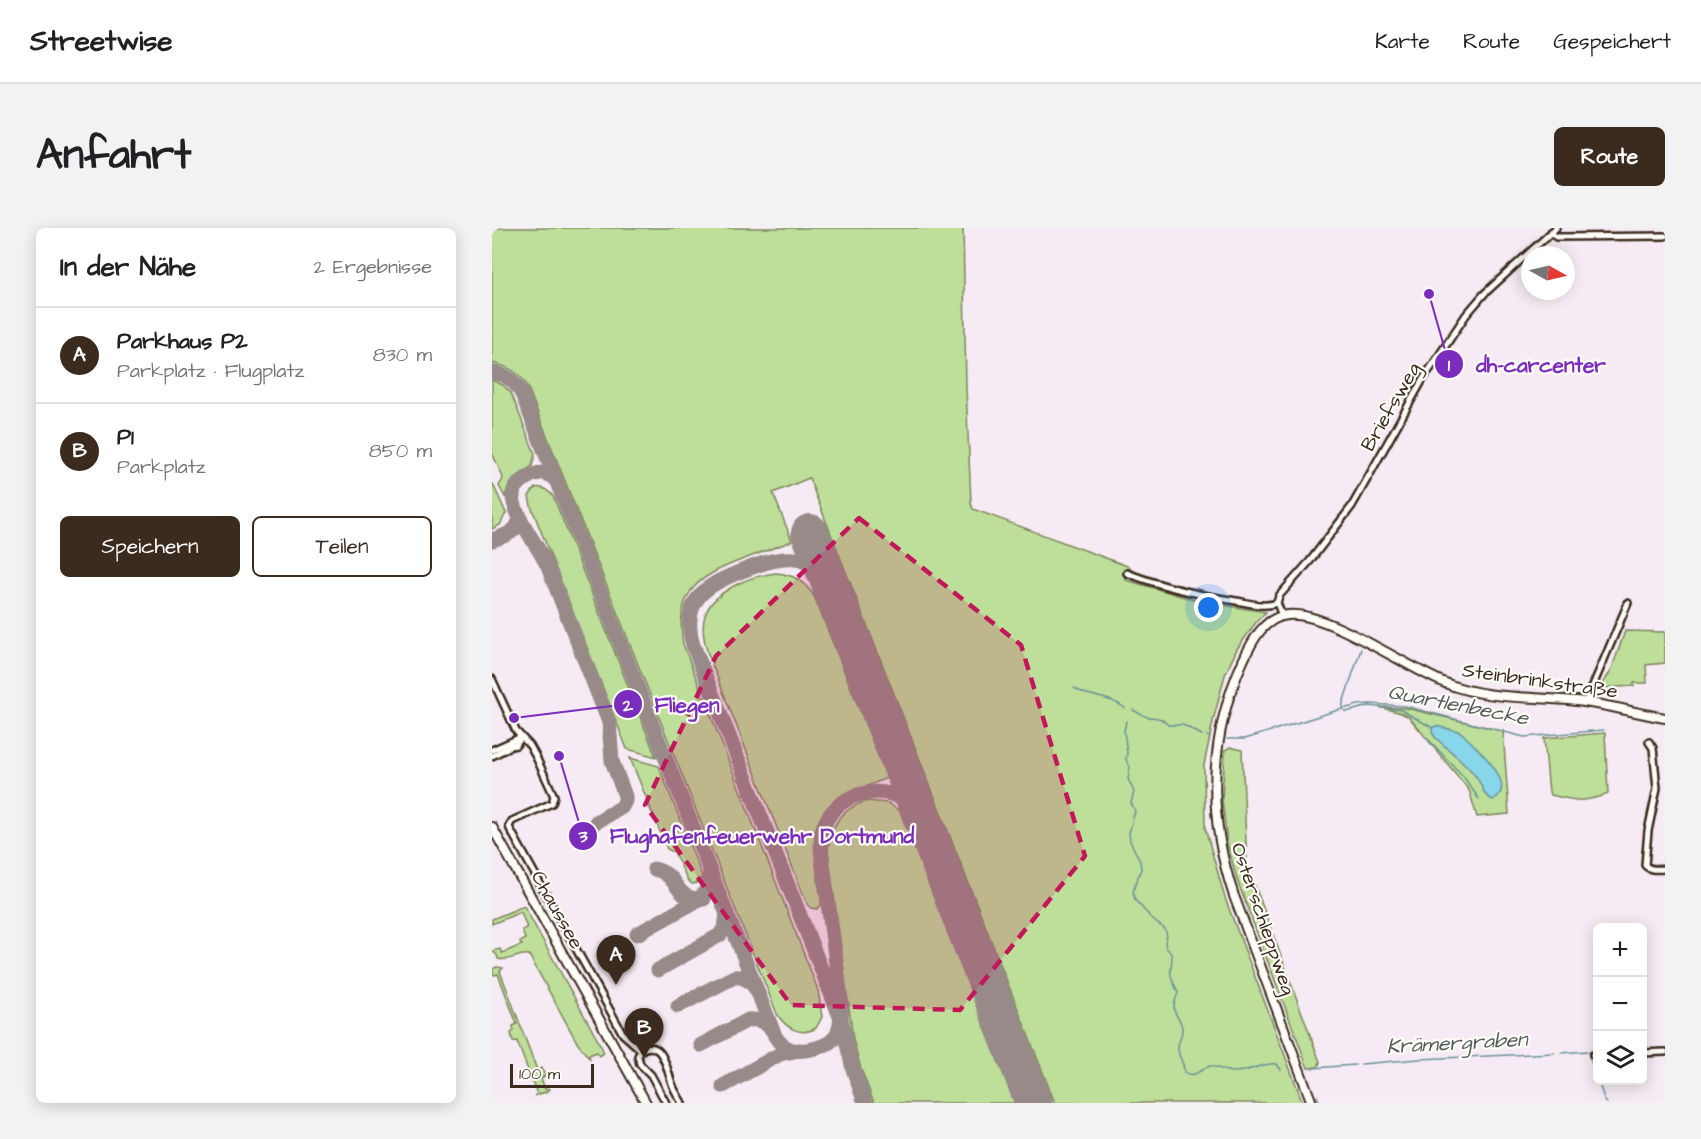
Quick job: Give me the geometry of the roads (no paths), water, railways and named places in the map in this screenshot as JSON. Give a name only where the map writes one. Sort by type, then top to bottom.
[{"type":"street","points":[[1628,228],[1628,236]]},
{"type":"street","points":[[1653,228],[1653,236]]},
{"type":"street","points":[[1553,230],[1556,237],[1665,236]]},
{"type":"street","name":"Briefsweg","points":[[1277,603],[1279,596],[1310,561],[1352,506],[1426,374],[1461,322],[1484,294],[1553,230]]},
{"type":"street","points":[[1127,573],[1183,591],[1211,597],[1266,606],[1277,603],[1282,615]]},
{"type":"street","points":[[1586,702],[1628,603]]},
{"type":"street","name":"Steinbrinkstraße","points":[[1282,615],[1300,615],[1319,620],[1443,682],[1470,692],[1586,702],[1665,718]]},
{"type":"street","name":"Osterschleppweg","points":[[1282,615],[1268,623],[1256,636],[1229,694],[1223,714],[1216,759],[1214,802],[1224,868],[1312,1103]]},
{"type":"street","points":[[492,679],[516,731],[537,757],[554,796],[552,803],[512,821],[510,829],[623,1034],[641,1050]]},
{"type":"street","points":[[492,750],[521,738]]},
{"type":"street","points":[[492,756],[516,745],[521,738]]},
{"type":"street","points":[[1649,742],[1653,748],[1658,788],[1648,831],[1645,865],[1648,868],[1665,869]]},
{"type":"street","points":[[1657,795],[1665,795]]},
{"type":"street","name":"Chaussee","points":[[492,827],[646,1103]]},
{"type":"street","points":[[666,1103],[651,1076],[640,1064],[638,1056],[641,1050],[650,1047],[658,1050],[682,1103]]},
{"type":"street","points":[[1647,1053],[1665,1052]]},
{"type":"water","points":[[1436,726],[1462,733],[1492,765],[1502,785],[1500,793],[1493,800],[1485,793],[1468,767],[1435,737],[1432,730]]},
{"type":"waterway","name":"Quartlenbecke","points":[[1361,649],[1343,709],[1346,712],[1369,706],[1401,710],[1433,728]]},
{"type":"waterway","name":"Quartlenbecke","points":[[1074,688],[1125,708]]},
{"type":"waterway","name":"Quartlenbecke","points":[[1227,739],[1245,739],[1335,711],[1369,704],[1405,706],[1524,737],[1604,730]]},
{"type":"waterway","name":"Quartlenbecke","points":[[1133,710],[1161,719],[1168,725],[1183,725],[1202,735]]},
{"type":"waterway","points":[[1126,721],[1124,731],[1126,760],[1130,767],[1128,779],[1134,792],[1131,803],[1135,811],[1129,833],[1141,869],[1133,891],[1135,900],[1154,921],[1165,929],[1167,936],[1166,948],[1172,957],[1171,975],[1178,993],[1174,1011],[1181,1025],[1182,1033],[1178,1049],[1184,1072],[1191,1075],[1210,1066],[1240,1072],[1272,1064],[1277,1064],[1281,1070]]},
{"type":"waterway","points":[[1426,737],[1463,776],[1479,799]]},
{"type":"waterway","name":"Krämergraben","points":[[1561,1053],[1587,1051]]},
{"type":"waterway","name":"Krämergraben","points":[[1361,1064],[1554,1053]]},
{"type":"waterway","name":"Krämergraben","points":[[1591,1061],[1607,1103]]},
{"type":"waterway","name":"Krämergraben","points":[[1313,1068],[1355,1065]]},
{"type":"waterway","points":[[1317,1096],[1320,1103]]},
{"type":"place","name":"dh-carcenter","points":[[1429,294]]},
{"type":"place","name":"Fliegen","points":[[514,718]]},
{"type":"place","name":"Flughafenfeuerwehr Dortmund","points":[[559,756]]},
{"type":"place","name":"Parkhaus P2","points":[[616,985]]},
{"type":"place","name":"P1","points":[[644,1058]]}]
